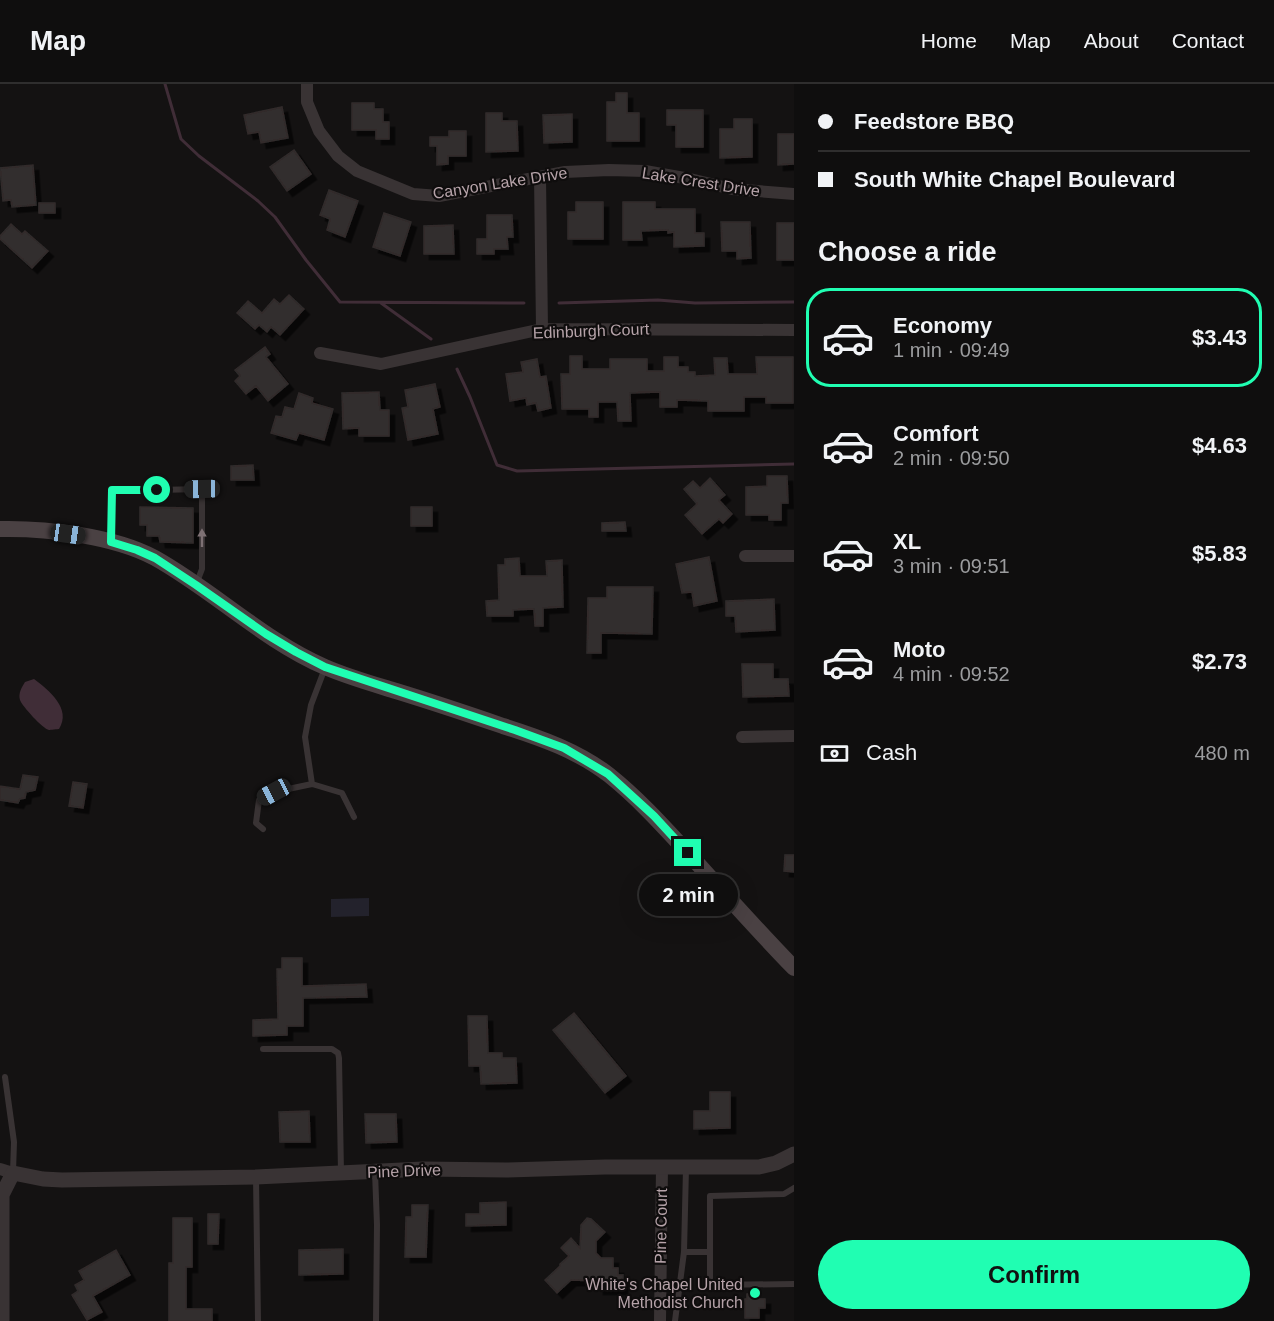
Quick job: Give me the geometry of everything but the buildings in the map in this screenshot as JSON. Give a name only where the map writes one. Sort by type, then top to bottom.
[{"type":"main road","points":[[0,529],[84,536],[137,550],[155,558],[266,634],[325,667],[564,748],[608,774],[654,816],[794,968]]},
{"type":"street","name":"Canyon Lake Drive","points":[[307,84],[307,102],[319,131],[338,156],[357,171],[413,194],[438,196],[565,172],[609,170]]},
{"type":"street","name":"Lake Crest Drive","points":[[609,170],[645,171],[690,178],[732,189],[794,194]]},
{"type":"street","points":[[540,177],[542,329]]},
{"type":"street","name":"Edinburgh Court","points":[[320,353],[381,364],[542,329],[794,330]]},
{"type":"street","points":[[745,556],[794,556]]},
{"type":"street","points":[[742,737],[794,736]]},
{"type":"street","name":"Pine Drive","points":[[6,1171],[43,1179],[62,1180],[256,1177],[423,1169],[759,1167],[777,1163],[794,1154]]},
{"type":"street","name":"Pine Court","points":[[660,1321],[662,1167]]},
{"type":"street","points":[[2,1321],[2,1195],[6,1171]]},
{"type":"lane","points":[[111,542],[112,490],[202,489],[202,569],[196,585]]},
{"type":"lane","points":[[312,784],[305,737],[311,705],[325,667]]},
{"type":"lane","points":[[263,829],[256,823],[259,800],[274,792],[312,784],[342,793],[354,817]]},
{"type":"lane","points":[[263,1049],[332,1049],[338,1053],[341,1173]]},
{"type":"lane","points":[[5,1077],[14,1142],[6,1171]]},
{"type":"lane","points":[[675,1321],[684,1252],[686,1167]]},
{"type":"lane","points":[[375,1171],[376,1321]]},
{"type":"lane","points":[[256,1177],[258,1321]]},
{"type":"lane","points":[[794,1188],[784,1194],[710,1196],[710,1285],[794,1284]]},
{"type":"lane","points":[[684,1252],[710,1252]]},
{"type":"shaded area","points":[[34,679],[52,694],[61,707],[63,714],[59,729],[46,729],[20,700],[20,693],[25,682]]},
{"type":"shaded area","points":[[369,898],[369,916],[331,917],[331,899]]},
{"type":"waterway","points":[[165,84],[181,139],[275,217],[340,302],[524,303]]},
{"type":"waterway","points":[[559,303],[658,300],[695,303],[794,302]]},
{"type":"waterway","points":[[381,303],[431,339]]},
{"type":"waterway","points":[[457,369],[497,465],[517,471],[794,464]]},
{"type":"place","name":"White's Chapel United Methodist Church","points":[[755,1293]]},
{"type":"route","points":[[157,490],[112,490],[111,542],[155,558],[266,634],[325,667],[564,748],[608,774],[654,816],[688,853]]}]
